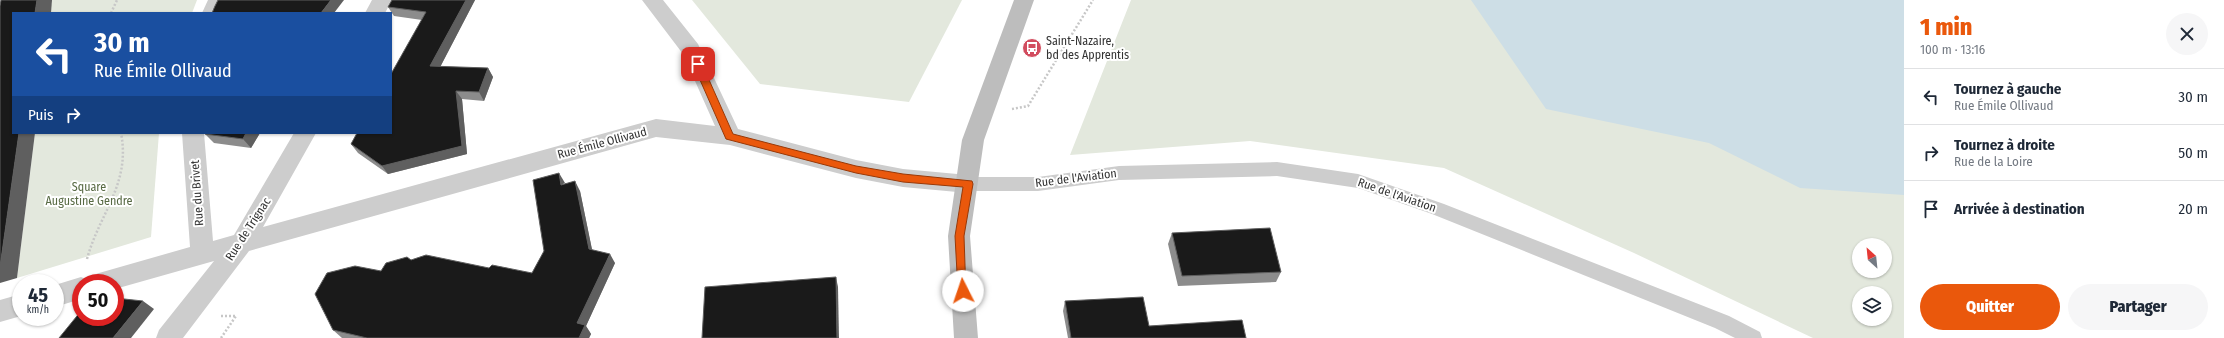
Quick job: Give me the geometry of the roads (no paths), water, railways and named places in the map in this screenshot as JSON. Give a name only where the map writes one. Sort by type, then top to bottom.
[{"type":"main road","points":[[966,338],[959,236],[968,184],[973,140],[1024,0]]},
{"type":"street","points":[[212,12],[218,0]]},
{"type":"street","points":[[376,12],[382,0]]},
{"type":"street","points":[[652,0],[691,50],[730,136]]},
{"type":"street","name":"Rue Émile Ollivaud","points":[[124,276],[656,128],[730,136],[856,170],[903,178],[968,184]]},
{"type":"street","name":"Rue du Brivet","points":[[193,134],[202,254]]},
{"type":"street","name":"Rue de Trignac","points":[[168,338],[242,242],[304,134]]},
{"type":"street","points":[[0,311],[12,308]]},
{"type":"lane","name":"Rue de l'Aviation","points":[[968,184],[1038,184],[1119,173],[1188,170],[1277,169],[1358,181],[1475,223],[1722,322],[1753,338]]},
{"type":"place","name":"Saint-Nazaire, bd des Apprentis","points":[[1032,48]]},
{"type":"park label","name":"Square Augustine Gendre","points":[[89,194]]}]
